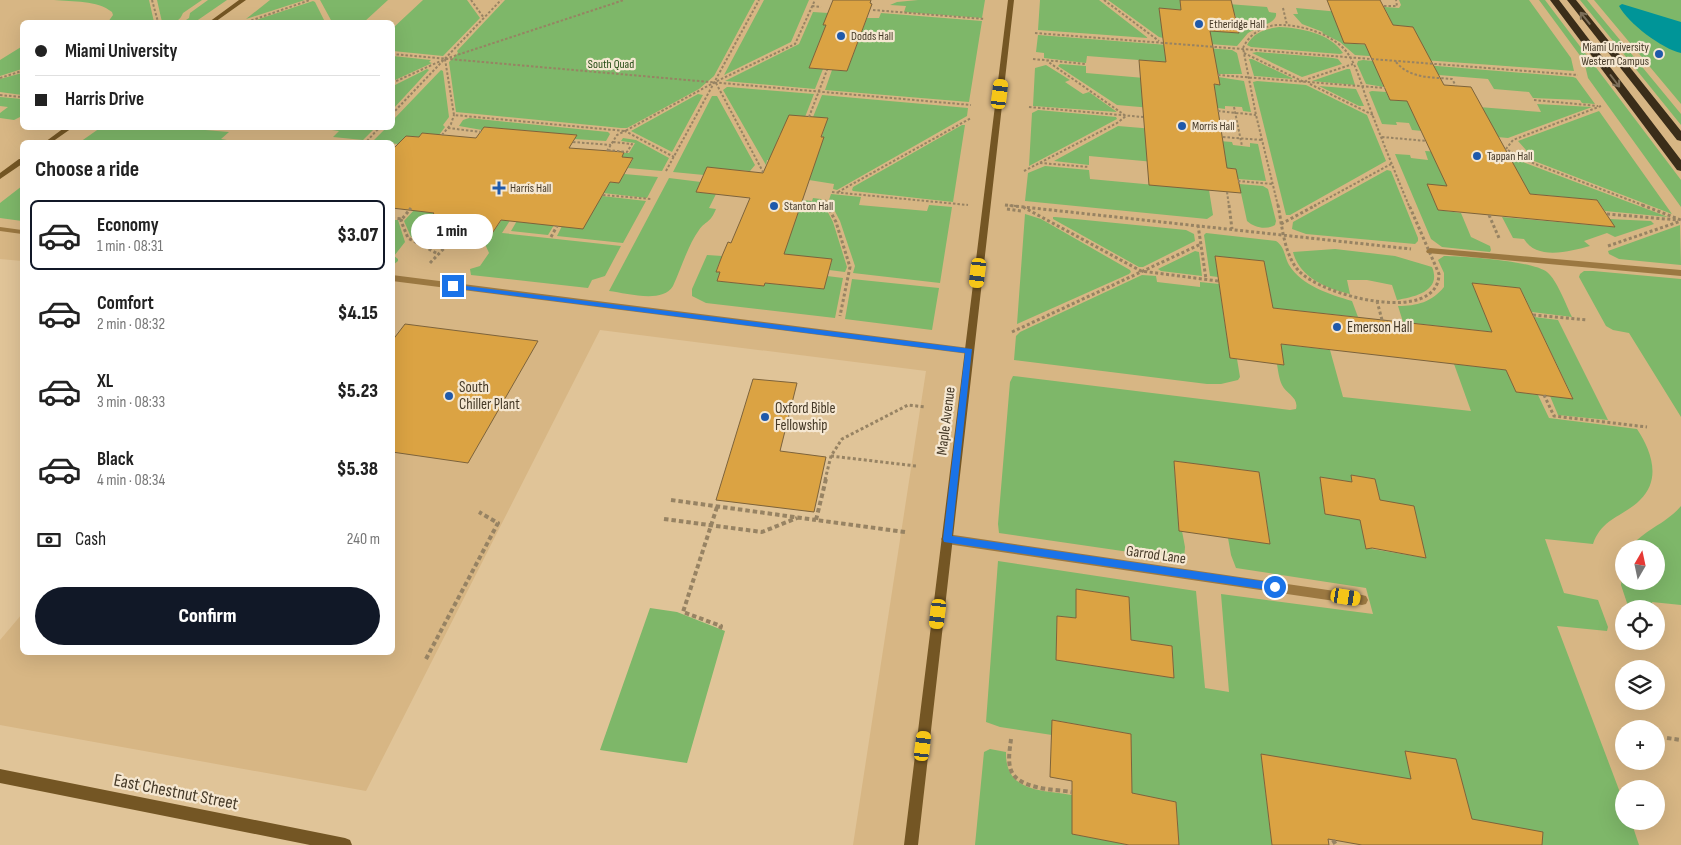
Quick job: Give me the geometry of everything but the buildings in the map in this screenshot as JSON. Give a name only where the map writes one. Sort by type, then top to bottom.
[{"type":"highway","points":[[1554,0],[1681,168]]},
{"type":"highway","points":[[1570,0],[1681,138]]},
{"type":"street","points":[[215,20],[243,0]]},
{"type":"street","name":"Maple Avenue","points":[[911,845],[1011,0]]},
{"type":"street","points":[[51,140],[65,130]]},
{"type":"street","points":[[0,177],[20,162]]},
{"type":"street","points":[[0,229],[20,232]]},
{"type":"street","points":[[1430,250],[1681,273]]},
{"type":"street","points":[[395,278],[969,351]]},
{"type":"street","name":"Garrod Lane","points":[[947,539],[1362,600]]},
{"type":"street","name":"East Chestnut Street","points":[[0,776],[345,845]]},
{"type":"path","points":[[152,0],[157,20]]},
{"type":"path","points":[[253,20],[310,0]]},
{"type":"path","points":[[471,0],[484,18]]},
{"type":"path","points":[[395,111],[501,0]]},
{"type":"path","points":[[395,82],[445,59],[624,0]]},
{"type":"path","points":[[666,171],[760,0]]},
{"type":"path","points":[[573,142],[612,143],[632,144],[627,152],[608,150],[612,143],[617,135],[715,82],[795,44],[814,0]]},
{"type":"path","points":[[1104,0],[1162,42]]},
{"type":"path","points":[[1384,6],[1397,6],[1396,0]]},
{"type":"path","points":[[812,6],[821,7]]},
{"type":"path","points":[[1282,8],[1287,25]]},
{"type":"path","points":[[873,10],[984,19]]},
{"type":"path","points":[[1277,25],[1287,25],[1300,26],[1324,35],[1340,45],[1350,58],[1391,164],[1439,274],[1438,286],[1429,295],[1416,300],[1398,303],[1350,297],[1330,291],[1306,278],[1291,261],[1256,114],[1243,48],[1245,41],[1258,30],[1277,25]]},
{"type":"path","points":[[1035,32],[1578,75]]},
{"type":"path","points":[[1244,53],[1373,115]]},
{"type":"path","points":[[395,54],[971,105]]},
{"type":"path","points":[[442,135],[448,128],[454,115],[445,59]]},
{"type":"path","points":[[1032,59],[1086,64]]},
{"type":"path","points":[[1047,61],[1126,116]]},
{"type":"path","points":[[1396,61],[1400,68],[1407,72],[1452,79],[1456,86]]},
{"type":"path","points":[[1305,83],[1308,79],[1353,64]]},
{"type":"path","points":[[808,117],[828,70]]},
{"type":"path","points":[[0,78],[20,72]]},
{"type":"path","points":[[1218,75],[1385,88]]},
{"type":"path","points":[[715,82],[762,172]]},
{"type":"path","points":[[0,94],[20,97]]},
{"type":"path","points":[[1534,100],[1601,106],[1513,140],[1506,149],[1525,160],[1681,220]]},
{"type":"path","points":[[1029,107],[1143,117]]},
{"type":"path","points":[[1234,107],[1242,146]]},
{"type":"path","points":[[1218,111],[1256,114]]},
{"type":"path","points":[[454,115],[625,131],[674,157]]},
{"type":"path","points":[[1024,171],[1117,123],[1126,116]]},
{"type":"path","points":[[838,193],[971,118]]},
{"type":"path","points":[[448,128],[480,132]]},
{"type":"path","points":[[368,140],[377,130]]},
{"type":"path","points":[[1223,137],[1262,140]]},
{"type":"path","points":[[1382,138],[1426,141]]},
{"type":"path","points":[[1040,163],[1089,168]]},
{"type":"path","points":[[1281,224],[1391,164]]},
{"type":"path","points":[[1238,181],[1272,184]]},
{"type":"path","points":[[832,192],[987,205],[1021,206],[1284,236],[1430,250]]},
{"type":"path","points":[[1227,192],[1232,229]]},
{"type":"path","points":[[603,195],[651,199]]},
{"type":"path","points":[[825,200],[836,222],[850,267],[836,334]]},
{"type":"path","points":[[1021,206],[1140,271],[1218,281]]},
{"type":"path","points":[[411,208],[401,221],[408,238],[438,254]]},
{"type":"path","points":[[1606,214],[1681,220]]},
{"type":"path","points":[[395,218],[402,219]]},
{"type":"path","points":[[1608,246],[1681,220]]},
{"type":"path","points":[[1198,225],[1206,279]]},
{"type":"path","points":[[551,236],[557,226]]},
{"type":"path","points":[[417,282],[438,254],[452,240]]},
{"type":"path","points":[[1012,332],[1201,244]]},
{"type":"path","points":[[1377,301],[1382,320]]},
{"type":"path","points":[[1533,315],[1587,320]]},
{"type":"path","points":[[1544,396],[1554,416],[1647,427]]},
{"type":"path","points":[[816,520],[831,456],[842,439],[908,405],[925,407]]},
{"type":"path","points":[[831,456],[916,466]]},
{"type":"path","points":[[671,500],[905,532]]},
{"type":"path","points":[[717,507],[683,612],[721,626],[720,629]]},
{"type":"path","points":[[426,659],[498,523],[479,512]]},
{"type":"path","points":[[664,519],[762,532],[797,518]]},
{"type":"path","points":[[1666,738],[1681,740]]},
{"type":"path","points":[[1011,739],[1010,766],[1012,773],[1021,781],[1034,786],[1072,792]]},
{"type":"path","points":[[1333,840],[1336,845]]},
{"type":"shaded area","points":[[0,0],[1681,0],[1681,845],[853,845],[926,371],[600,330],[366,791],[0,725],[0,640],[20,616],[20,655],[395,655],[395,140],[20,140],[20,261],[0,259]]},
{"type":"green space","points":[[54,0],[149,0],[154,20],[109,20],[113,15],[112,12],[99,5]]},
{"type":"green space","points":[[157,0],[202,0],[183,13],[178,20],[162,20]]},
{"type":"green space","points":[[208,0],[227,0],[198,20],[186,20],[189,18],[190,13]]},
{"type":"green space","points":[[270,0],[305,0],[246,19]]},
{"type":"green space","points":[[320,0],[388,0],[366,20],[331,20]]},
{"type":"green space","points":[[423,0],[467,0],[480,18],[443,56],[395,51],[395,26]]},
{"type":"green space","name":"South Quad","points":[[505,0],[755,0],[714,76],[699,89],[627,128],[621,128],[456,112],[449,62]]},
{"type":"green space","points":[[764,0],[809,0],[791,42],[724,75]]},
{"type":"green space","points":[[918,0],[985,0],[982,18],[904,12],[906,6],[890,5],[897,2]]},
{"type":"green space","points":[[1040,0],[1099,0],[1148,38],[1038,30]]},
{"type":"green space","points":[[1108,0],[1180,0],[1181,10],[1159,8],[1162,27],[1239,33],[1235,14],[1230,14],[1228,4],[1267,7],[1269,12],[1276,13],[1276,17],[1267,24],[1255,26],[1257,28],[1248,33],[1237,46],[1180,42],[1159,37]]},
{"type":"green space","points":[[1399,0],[1529,0],[1571,58],[1574,71],[1355,55],[1340,42],[1323,32],[1302,24],[1293,14],[1298,14],[1296,8],[1340,12],[1344,43],[1424,49],[1413,27],[1393,25],[1384,7],[1399,8],[1401,5]]},
{"type":"green space","points":[[1539,0],[1545,0],[1681,180],[1681,207],[1588,78],[1584,61]]},
{"type":"green space","points":[[1580,0],[1587,0],[1681,114],[1681,125]]},
{"type":"green space","name":"Miami University Western Campus","points":[[1594,0],[1681,0],[1681,104]]},
{"type":"green space","points":[[313,1],[324,20],[256,20]]},
{"type":"green space","points":[[813,12],[828,13],[826,25],[809,68],[823,69],[815,89],[725,81],[799,44]]},
{"type":"green space","points":[[881,13],[982,21],[969,102],[825,90],[832,70],[847,71],[867,18],[879,18]]},
{"type":"green space","points":[[1279,27],[1305,30],[1323,36],[1343,53],[1251,47],[1247,45],[1260,32]]},
{"type":"green space","points":[[1038,35],[1232,50],[1237,53],[1242,74],[1218,74],[1216,66],[1087,56],[1086,63],[1044,58],[1044,53],[1036,52]]},
{"type":"green space","points":[[20,48],[20,70],[0,76],[0,60]]},
{"type":"green space","points":[[1252,53],[1333,58],[1338,59],[1342,64],[1302,77]]},
{"type":"green space","points":[[395,56],[431,60],[429,62],[432,63],[395,80]]},
{"type":"green space","points":[[1249,59],[1252,59],[1294,79],[1254,76]]},
{"type":"green space","points":[[1358,61],[1394,63],[1381,81],[1384,87],[1366,84],[1357,64]]},
{"type":"green space","points":[[1400,63],[1573,77],[1576,78],[1595,104],[1582,103],[1580,100],[1533,98],[1529,92],[1494,89],[1488,79],[1414,73]]},
{"type":"green space","points":[[1060,64],[1086,66],[1086,73],[1156,79],[1152,108],[1117,105],[1058,66]]},
{"type":"green space","points":[[1046,65],[1070,80],[1065,82],[1083,94],[1089,92],[1117,112],[1033,106],[1035,68]]},
{"type":"green space","points":[[427,69],[429,70],[395,107],[395,85]]},
{"type":"green space","points":[[1350,69],[1355,85],[1312,81]]},
{"type":"green space","points":[[441,70],[443,71],[449,117],[439,135],[422,133],[419,137],[406,136],[398,144],[395,144],[395,140],[374,140],[384,130],[395,130],[395,118]]},
{"type":"green space","points":[[20,74],[20,95],[0,92],[0,79]]},
{"type":"green space","points":[[1218,77],[1244,81],[1251,112],[1243,111],[1242,107],[1225,106],[1225,109],[1218,108],[1197,83],[1219,85]]},
{"type":"green space","points":[[1253,82],[1306,85],[1367,115],[1386,161],[1290,215],[1286,215]]},
{"type":"green space","points":[[1319,86],[1356,89],[1364,106],[1359,106]]},
{"type":"green space","points":[[727,87],[814,94],[805,117],[780,134],[770,160],[767,160],[766,165],[723,90]]},
{"type":"green space","points":[[1369,92],[1386,92],[1390,100],[1424,102],[1433,132],[1412,130],[1409,123],[1396,122],[1397,125],[1382,124]]},
{"type":"green space","points":[[698,94],[703,95],[672,152],[631,131]]},
{"type":"green space","points":[[822,95],[968,108],[967,116],[837,190],[833,189],[834,184],[809,180],[827,119],[813,117]]},
{"type":"green space","points":[[712,96],[717,96],[755,165],[750,171],[707,168],[704,175],[673,172]]},
{"type":"green space","points":[[0,97],[20,99],[20,117],[14,120],[0,118],[0,113],[8,107],[0,106]]},
{"type":"green space","points":[[1537,104],[1592,107],[1508,138],[1486,136],[1466,106],[1541,112]]},
{"type":"green space","points":[[1038,110],[1116,117],[1117,119],[1029,166],[1032,113]]},
{"type":"green space","points":[[1599,111],[1672,214],[1529,159],[1526,150],[1518,141]]},
{"type":"green space","points":[[469,118],[608,132],[610,134],[606,141],[574,139],[576,135],[485,127],[482,130],[459,126],[463,120]]},
{"type":"green space","points":[[965,125],[953,202],[852,190],[853,187]]},
{"type":"green space","points":[[1118,126],[1154,129],[1165,163],[1089,156],[1089,165],[1054,161]]},
{"type":"green space","points":[[97,130],[205,130],[229,132],[221,139],[227,140],[83,140]]},
{"type":"green space","points":[[332,130],[373,130],[363,140],[333,137],[339,131]]},
{"type":"green space","points":[[623,138],[636,140],[669,158],[662,171],[628,168],[633,159],[622,157],[624,153],[629,153],[635,143],[621,141]]},
{"type":"green space","points":[[1206,140],[1232,142],[1233,145],[1250,147],[1250,143],[1258,144],[1266,181],[1238,179],[1236,169],[1211,166]]},
{"type":"green space","points":[[1425,151],[1442,152],[1466,188],[1428,185],[1438,210],[1461,213],[1471,237],[1490,246],[1490,252],[1442,247],[1431,239],[1395,154],[1410,155],[1411,158],[1428,160]]},
{"type":"green space","points":[[1499,160],[1520,161],[1668,217],[1605,211],[1597,200],[1511,192]]},
{"type":"green space","points":[[1045,166],[1089,170],[1090,179],[1209,190],[1213,215],[1207,219],[1025,201],[1028,173]]},
{"type":"green space","points":[[1387,170],[1391,171],[1418,238],[1415,244],[1306,234],[1292,229],[1293,222]]},
{"type":"green space","points":[[624,174],[658,177],[647,198],[603,193],[610,182],[619,183]]},
{"type":"green space","points":[[669,178],[701,182],[696,192],[716,194],[709,208],[716,209],[714,214],[695,236],[673,286],[668,291],[661,295],[644,296],[609,291]]},
{"type":"green space","points":[[1239,184],[1263,186],[1268,189],[1276,221],[1275,225],[1261,228],[1247,221]]},
{"type":"green space","points":[[20,188],[20,221],[0,218],[0,203]]},
{"type":"green space","points":[[831,194],[861,197],[859,205],[927,211],[929,205],[952,207],[940,283],[853,273],[855,266],[840,221],[829,200]]},
{"type":"green space","points":[[602,196],[646,201],[623,243],[557,236],[562,226]]},
{"type":"green space","points":[[813,198],[821,199],[833,222],[847,267],[845,272],[829,270],[832,260],[775,253],[802,200],[812,201]]},
{"type":"green space","points":[[415,209],[435,211],[416,236],[411,237],[404,221]]},
{"type":"green space","points":[[1025,214],[1041,219],[1131,272],[1017,324]]},
{"type":"green space","points":[[1053,217],[1186,230],[1194,234],[1195,241],[1143,267],[1139,267],[1053,219]]},
{"type":"green space","points":[[1502,217],[1614,227],[1609,219],[1651,221],[1654,224],[1615,237],[1607,233],[1584,241],[1590,246],[1555,253],[1537,250],[1524,239],[1513,238]]},
{"type":"green space","points":[[503,218],[511,219],[502,233],[621,246],[605,276],[592,280],[588,288],[471,275],[470,269],[480,266],[489,253],[485,244]]},
{"type":"green space","points":[[518,219],[554,225],[548,235],[511,231]]},
{"type":"green space","points":[[395,220],[398,220],[405,242],[395,255]]},
{"type":"green space","points":[[1680,225],[1681,265],[1619,259],[1609,254],[1608,251]]},
{"type":"green space","points":[[1206,233],[1276,241],[1283,249],[1294,272],[1309,284],[1325,292],[1352,301],[1358,317],[1273,308],[1264,261],[1215,256],[1218,277],[1210,276],[1204,235]]},
{"type":"green space","points":[[1335,249],[1395,256],[1432,267],[1433,282],[1430,287],[1419,295],[1397,300],[1392,285],[1367,280],[1347,280],[1350,294],[1323,285],[1308,275],[1296,261],[1293,252]]},
{"type":"green space","points":[[1195,251],[1199,252],[1202,276],[1161,271],[1158,269]]},
{"type":"green space","points":[[707,255],[722,256],[716,271],[720,272],[717,281],[763,286],[765,283],[823,289],[827,276],[843,278],[835,318],[706,303],[692,296],[692,289]]},
{"type":"green space","points":[[1444,256],[1513,262],[1539,268],[1551,276],[1572,317],[1532,312],[1520,288],[1472,283],[1493,332],[1403,322],[1398,306],[1412,305],[1429,300],[1444,287],[1444,273],[1438,260]]},
{"type":"green space","points":[[1584,271],[1681,279],[1681,417],[1629,333],[1613,330],[1606,326],[1579,277]]},
{"type":"green space","points":[[1142,275],[1156,276],[1157,282],[1200,287],[1200,282],[1219,284],[1230,358],[1237,359],[1240,377],[1238,380],[1221,384],[1207,384],[1014,360],[1016,336],[1020,332]]},
{"type":"green space","points":[[852,279],[939,288],[932,330],[845,319]]},
{"type":"green space","points":[[1534,317],[1558,320],[1608,420],[1558,415],[1550,396],[1573,398]]},
{"type":"green space","points":[[1281,344],[1330,350],[1343,397],[1471,411],[1454,364],[1506,370],[1516,392],[1538,395],[1549,418],[1637,429],[1650,455],[1652,464],[1651,483],[1647,492],[1633,506],[1607,523],[1597,535],[1593,544],[1545,539],[1564,593],[1598,600],[1608,627],[1607,631],[1557,626],[1615,780],[1615,830],[1634,830],[1639,845],[1526,845],[1472,819],[1456,760],[1405,751],[1426,845],[1261,754],[1272,845],[1179,845],[1176,802],[1132,793],[1131,734],[1053,720],[1052,735],[1000,727],[986,722],[998,561],[1196,591],[1205,688],[1229,692],[1221,594],[1373,614],[1366,588],[1236,568],[1228,538],[1270,543],[1259,472],[1174,461],[1179,531],[1182,531],[1185,547],[1184,560],[999,533],[998,524],[1010,382],[1013,376],[1290,410],[1296,409],[1296,401],[1282,385],[1277,364],[1284,365]],"holes":[[[1351,475],[1375,479],[1380,500],[1426,558],[1372,549],[1367,521],[1325,514],[1320,477],[1352,482]],[[1076,589],[1129,597],[1131,640],[1172,646],[1174,678],[1056,660],[1057,616],[1076,618]]]},
{"type":"green space","points":[[1681,506],[1681,605],[1665,603],[1665,600],[1626,600],[1623,590],[1665,590],[1665,540],[1637,540]]},
{"type":"green space","points":[[650,608],[677,612],[725,631],[687,763],[600,750]]},
{"type":"green space","points":[[990,749],[1006,752],[1007,765],[1018,782],[1037,790],[1072,795],[1072,834],[1129,845],[975,845],[984,752]]},
{"type":"water","points":[[1622,4],[1681,22],[1681,53],[1673,51],[1646,34],[1623,13],[1619,6]]},
{"type":"place","name":"Etheridge Hall","points":[[1199,24]]},
{"type":"place","name":"Dodds Hall","points":[[841,36]]},
{"type":"place","name":"Miami University Western Campus","points":[[1659,54]]},
{"type":"place","name":"Morris Hall","points":[[1182,126]]},
{"type":"place","name":"Tappan Hall","points":[[1477,156]]},
{"type":"place","name":"Harris Hall","points":[[499,188]]},
{"type":"place","name":"Stanton Hall","points":[[774,206]]},
{"type":"place","name":"Emerson Hall","points":[[1337,327]]},
{"type":"place","name":"South Chiller Plant","points":[[449,396]]},
{"type":"place","name":"Oxford Bible Fellowship","points":[[765,417]]},
{"type":"route","points":[[453,286],[969,351],[947,539],[1275,587]]}]
